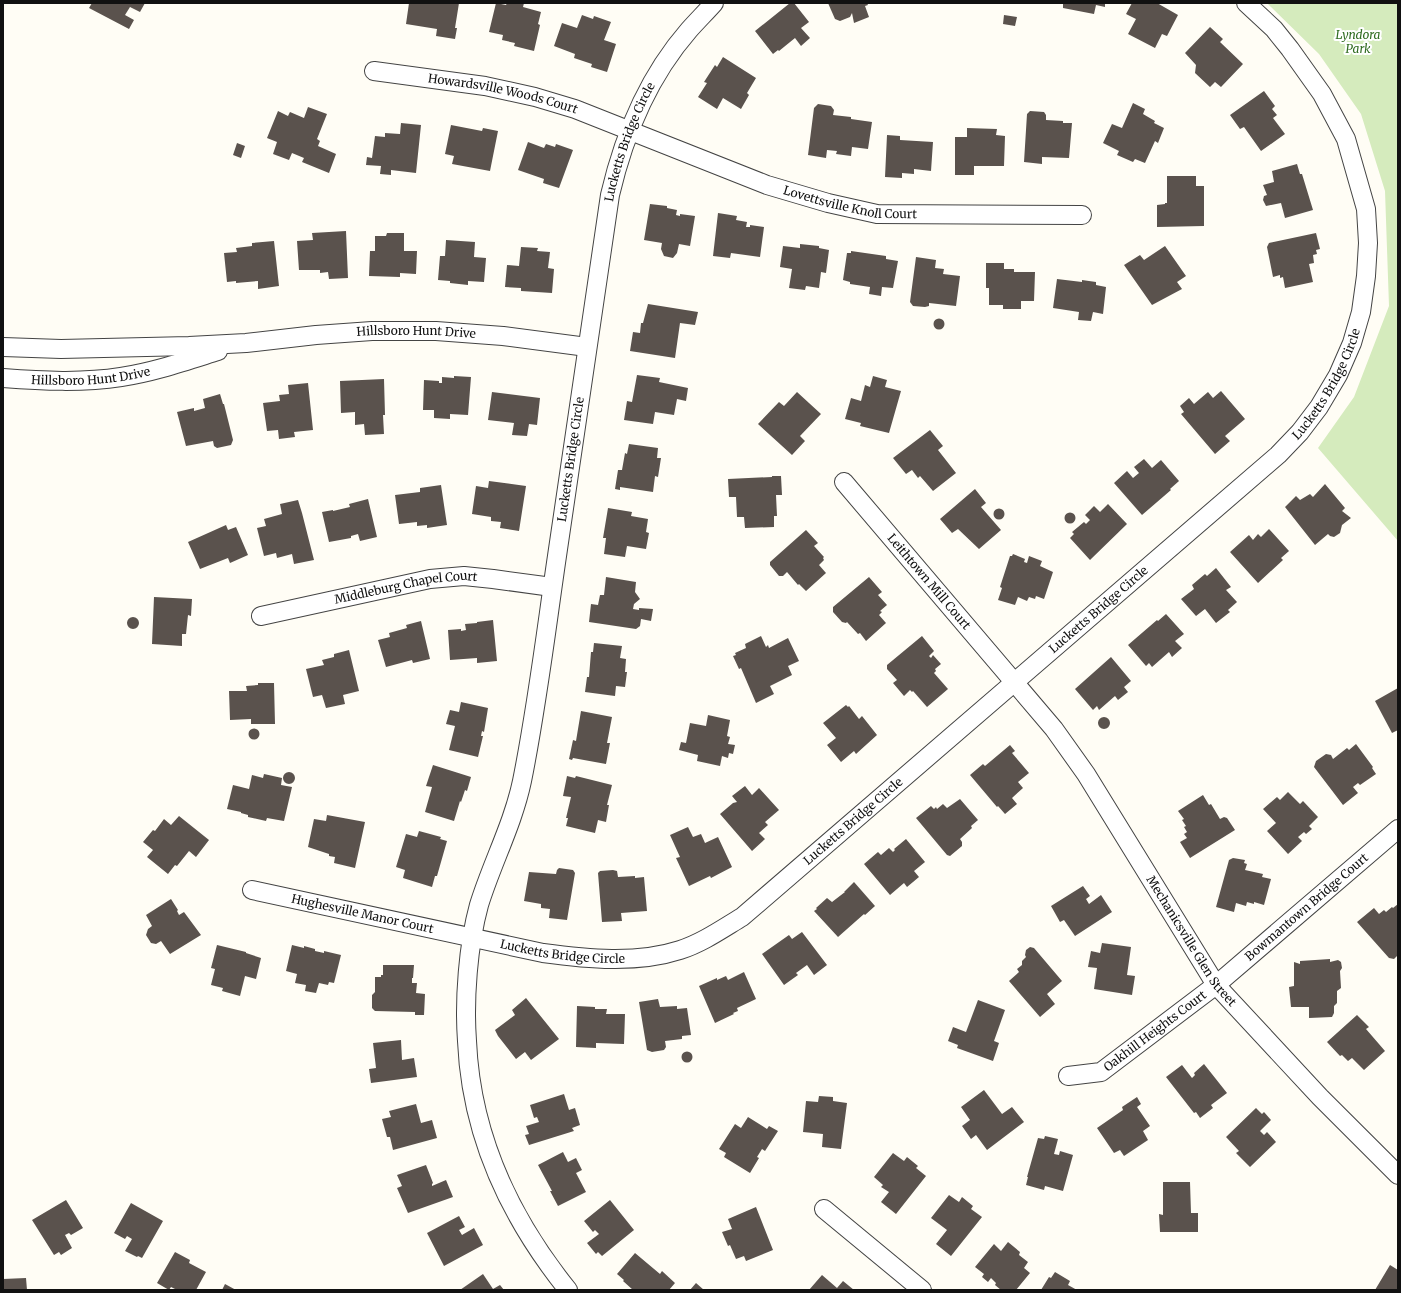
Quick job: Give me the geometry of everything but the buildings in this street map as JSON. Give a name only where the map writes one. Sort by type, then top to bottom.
[{"type":"street","name":"Lucketts Bridge Circle","points":[[568,1290],[547,1264],[525,1230],[505,1193],[492,1162],[479,1118],[471,1087],[466,1041],[466,992],[472,937],[479,906],[510,824],[522,784],[536,700],[610,194],[618,161],[629,130],[644,96],[664,63],[688,31],[714,3]]},
{"type":"street","name":"Lucketts Bridge Circle","points":[[472,937],[543,953],[575,957],[628,958],[654,956],[680,950],[712,936],[742,917],[1278,455],[1300,432],[1319,407],[1338,375],[1352,343],[1361,312],[1365,284],[1368,243],[1366,209],[1346,139],[1322,94],[1304,66],[1274,29],[1246,3]]},
{"type":"street","name":"Howardsville Woods Court","points":[[374,71],[485,86],[535,97],[575,109],[629,130]]},
{"type":"street","name":"Lovettsville Knoll Court","points":[[629,130],[767,185],[828,203],[877,214],[1082,215]]},
{"type":"street","name":"Hillsboro Hunt Drive","points":[[3,346],[61,350],[246,343],[316,334],[372,331],[436,331],[503,336],[587,347]]},
{"type":"street","name":"Hillsboro Hunt Drive","points":[[3,378],[42,381],[89,380],[121,377],[158,369],[246,343]]},
{"type":"street","name":"Leithtown Mill Court","points":[[844,482],[1015,682]]},
{"type":"street","name":"Middleburg Chapel Court","points":[[261,616],[430,579],[464,576],[552,587]]},
{"type":"street","name":"Mechanicsville Glen Street","points":[[1015,682],[1054,729],[1086,774],[1216,985],[1320,1097],[1398,1175]]},
{"type":"street","name":"Bowmantown Bridge Court","points":[[1216,985],[1398,829]]},
{"type":"street","name":"Hughesville Manor Court","points":[[252,890],[472,937]]},
{"type":"street","name":"Oakhill Heights Court","points":[[1068,1076],[1101,1072],[1216,985]]},
{"type":"street","points":[[824,1209],[922,1290]]},
{"type":"green space","name":"Lyndora Park","points":[[1267,3],[1398,3],[1398,541],[1318,448],[1354,397],[1389,306],[1385,191],[1361,114],[1319,54]]}]
